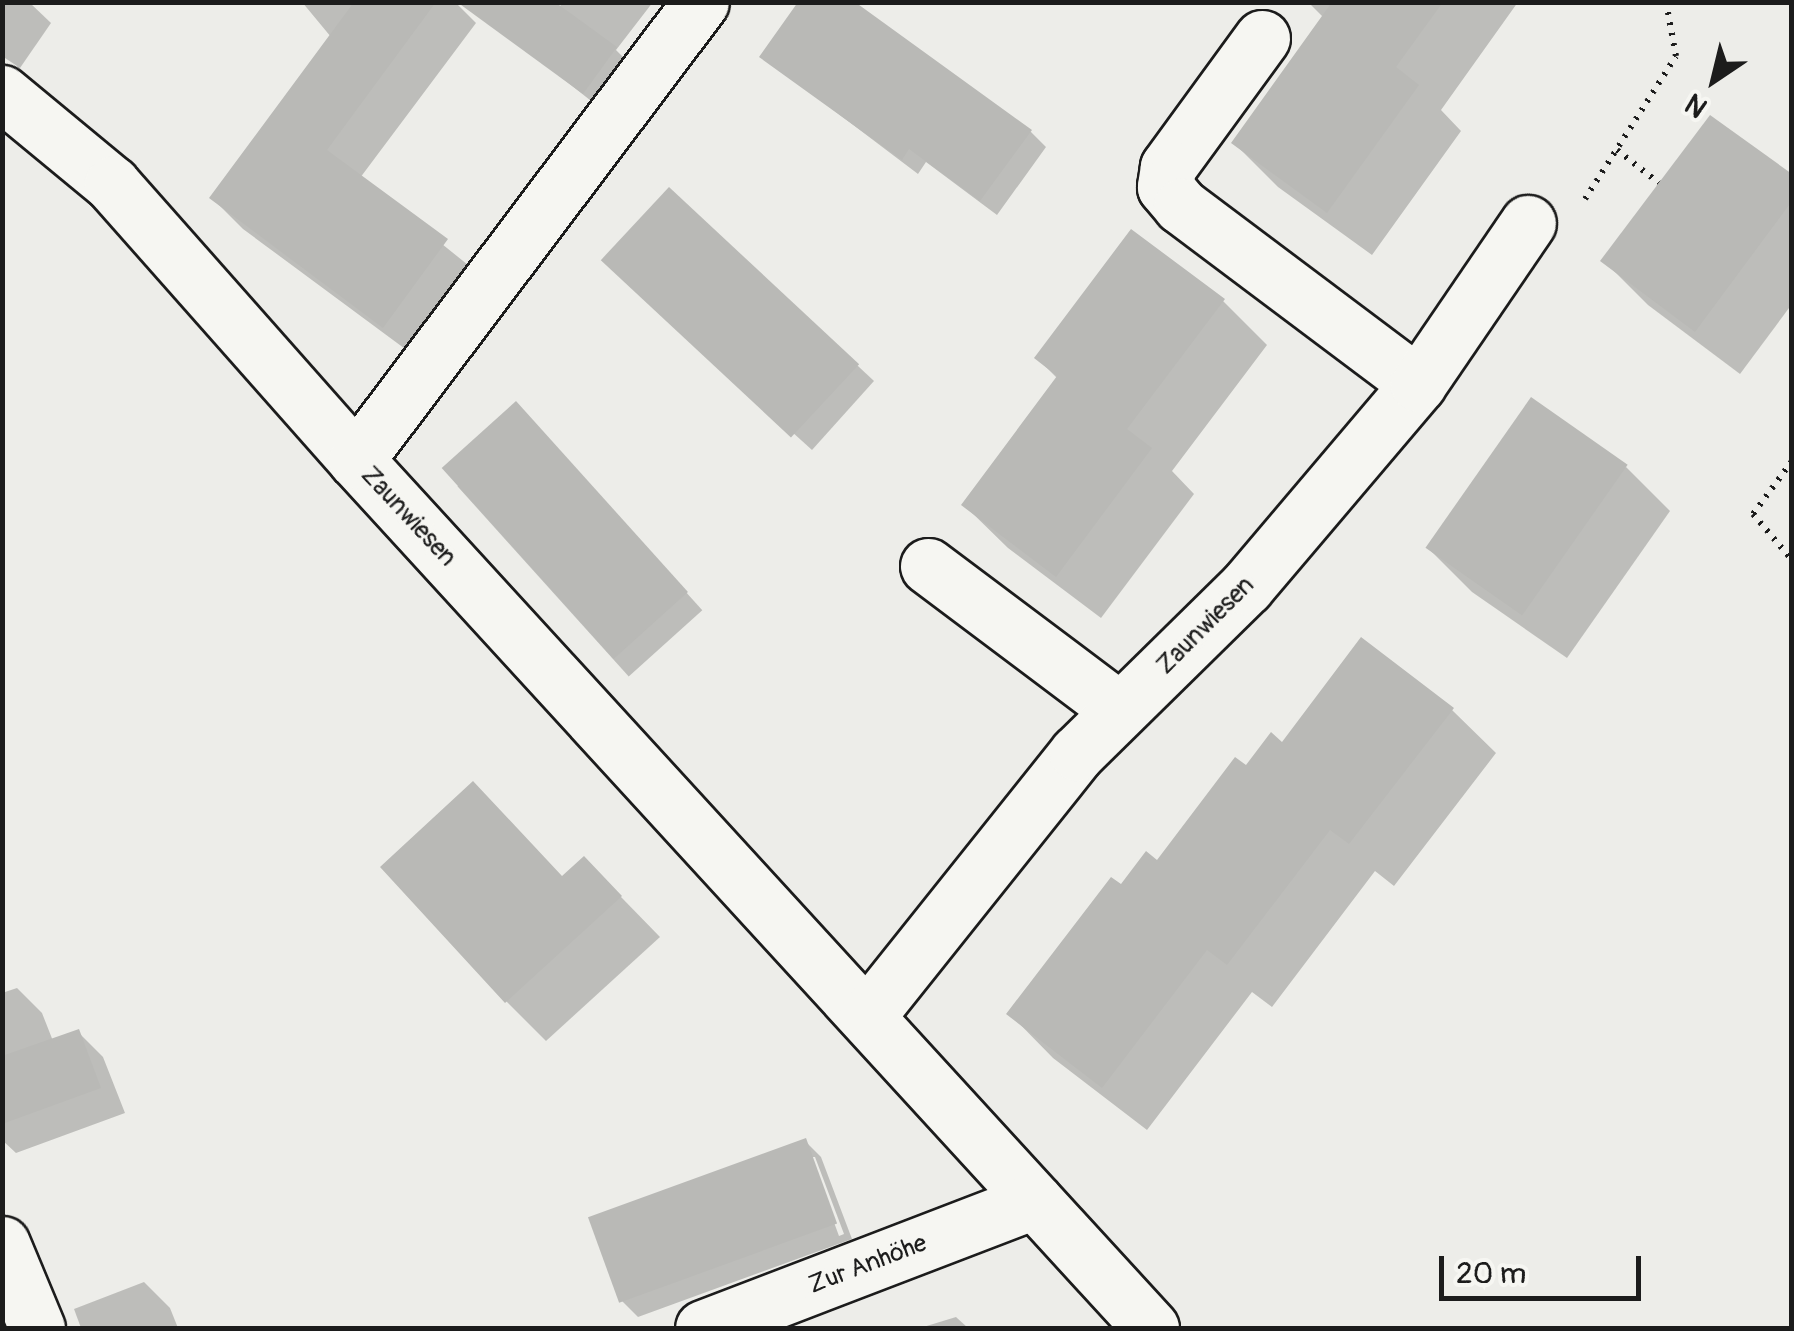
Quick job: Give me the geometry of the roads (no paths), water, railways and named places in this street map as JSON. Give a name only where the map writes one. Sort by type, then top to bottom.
[{"type":"street","name":"Zaunwiesen","points":[[356,460],[702,2]]},
{"type":"street","points":[[1262,38],[1168,167],[1165,187],[1181,206],[1418,384]]},
{"type":"street","name":"Zaunwiesen","points":[[2,93],[112,184],[356,460],[1151,1328]]},
{"type":"street","name":"Zaunwiesen","points":[[867,1016],[1077,753],[1246,587],[1418,384],[1528,223]]},
{"type":"street","points":[[928,566],[1120,710]]},
{"type":"street","name":"Zur Anhöhe","points":[[703,1328],[1034,1201]]},
{"type":"street","points":[[2,1244],[37,1328]]}]
